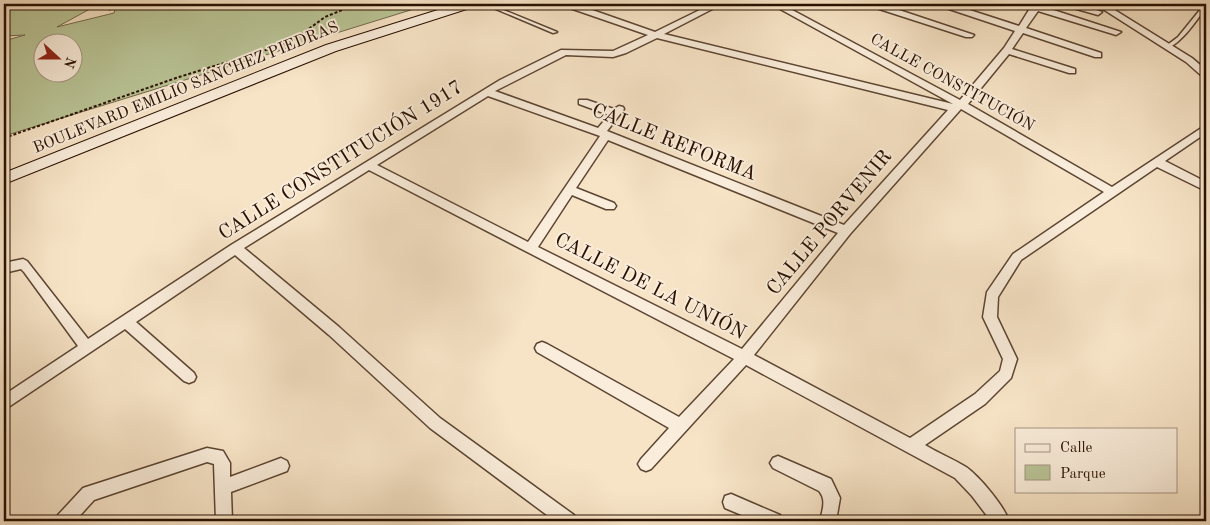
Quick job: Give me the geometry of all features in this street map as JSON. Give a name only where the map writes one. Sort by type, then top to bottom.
[{"type":"main road","name":"BOULEVARD EMILIO SÁNCHEZ PIEDRAS","points":[[4,179],[331,48],[468,4]]},
{"type":"street","points":[[567,4],[656,35],[958,106]]},
{"type":"street","name":"CALLE CONSTITUCIÓN 1917","points":[[4,403],[235,248],[503,82],[564,52],[613,54],[623,51],[718,4]]},
{"type":"street","name":"CALLE CONSTITUCIÓN","points":[[775,4],[838,36],[1112,192]]},
{"type":"street","points":[[873,4],[969,36]]},
{"type":"street","points":[[943,4],[1098,55]]},
{"type":"street","points":[[1069,4],[1099,8],[1189,60],[1206,75]]},
{"type":"street","points":[[1036,6],[1116,32]]},
{"type":"street","name":"CALLE PORVENIR","points":[[646,464],[744,357],[846,231],[1007,50],[1036,6]]},
{"type":"street","points":[[1007,50],[1072,71]]},
{"type":"street","name":"CALLE REFORMA","points":[[488,92],[603,134],[846,231]]},
{"type":"street","points":[[530,249],[570,190],[617,111],[583,102]]},
{"type":"street","points":[[911,446],[980,399],[1006,374],[1010,359],[990,317],[992,296],[1017,257],[1206,128]]},
{"type":"street","points":[[1157,162],[1206,187]]},
{"type":"street","name":"CALLE DE LA UNIÓN","points":[[369,166],[744,357],[961,473],[978,490],[1001,521]]},
{"type":"street","points":[[570,190],[610,206]]},
{"type":"street","points":[[235,248],[334,331],[435,424],[568,521]]},
{"type":"street","points":[[4,268],[23,264],[87,348]]},
{"type":"street","points":[[126,321],[189,377]]},
{"type":"street","points":[[542,348],[680,426]]},
{"type":"street","points":[[64,521],[89,494],[207,455],[218,456],[222,463],[224,521]]},
{"type":"street","points":[[778,463],[825,485],[831,491],[832,500],[828,521]]},
{"type":"street","points":[[223,487],[281,466]]},
{"type":"street","points":[[731,502],[774,521]]},
{"type":"lane","points":[[486,4],[555,32]]},
{"type":"lane","points":[[1168,47],[1180,38],[1206,6]]},
{"type":"path","points":[[4,138],[178,77],[282,45],[295,39],[325,17],[357,4]]},
{"type":"green space","points":[[4,4],[99,4],[57,27],[114,13],[116,4],[430,4],[4,136],[4,41],[25,35],[4,36]]}]
